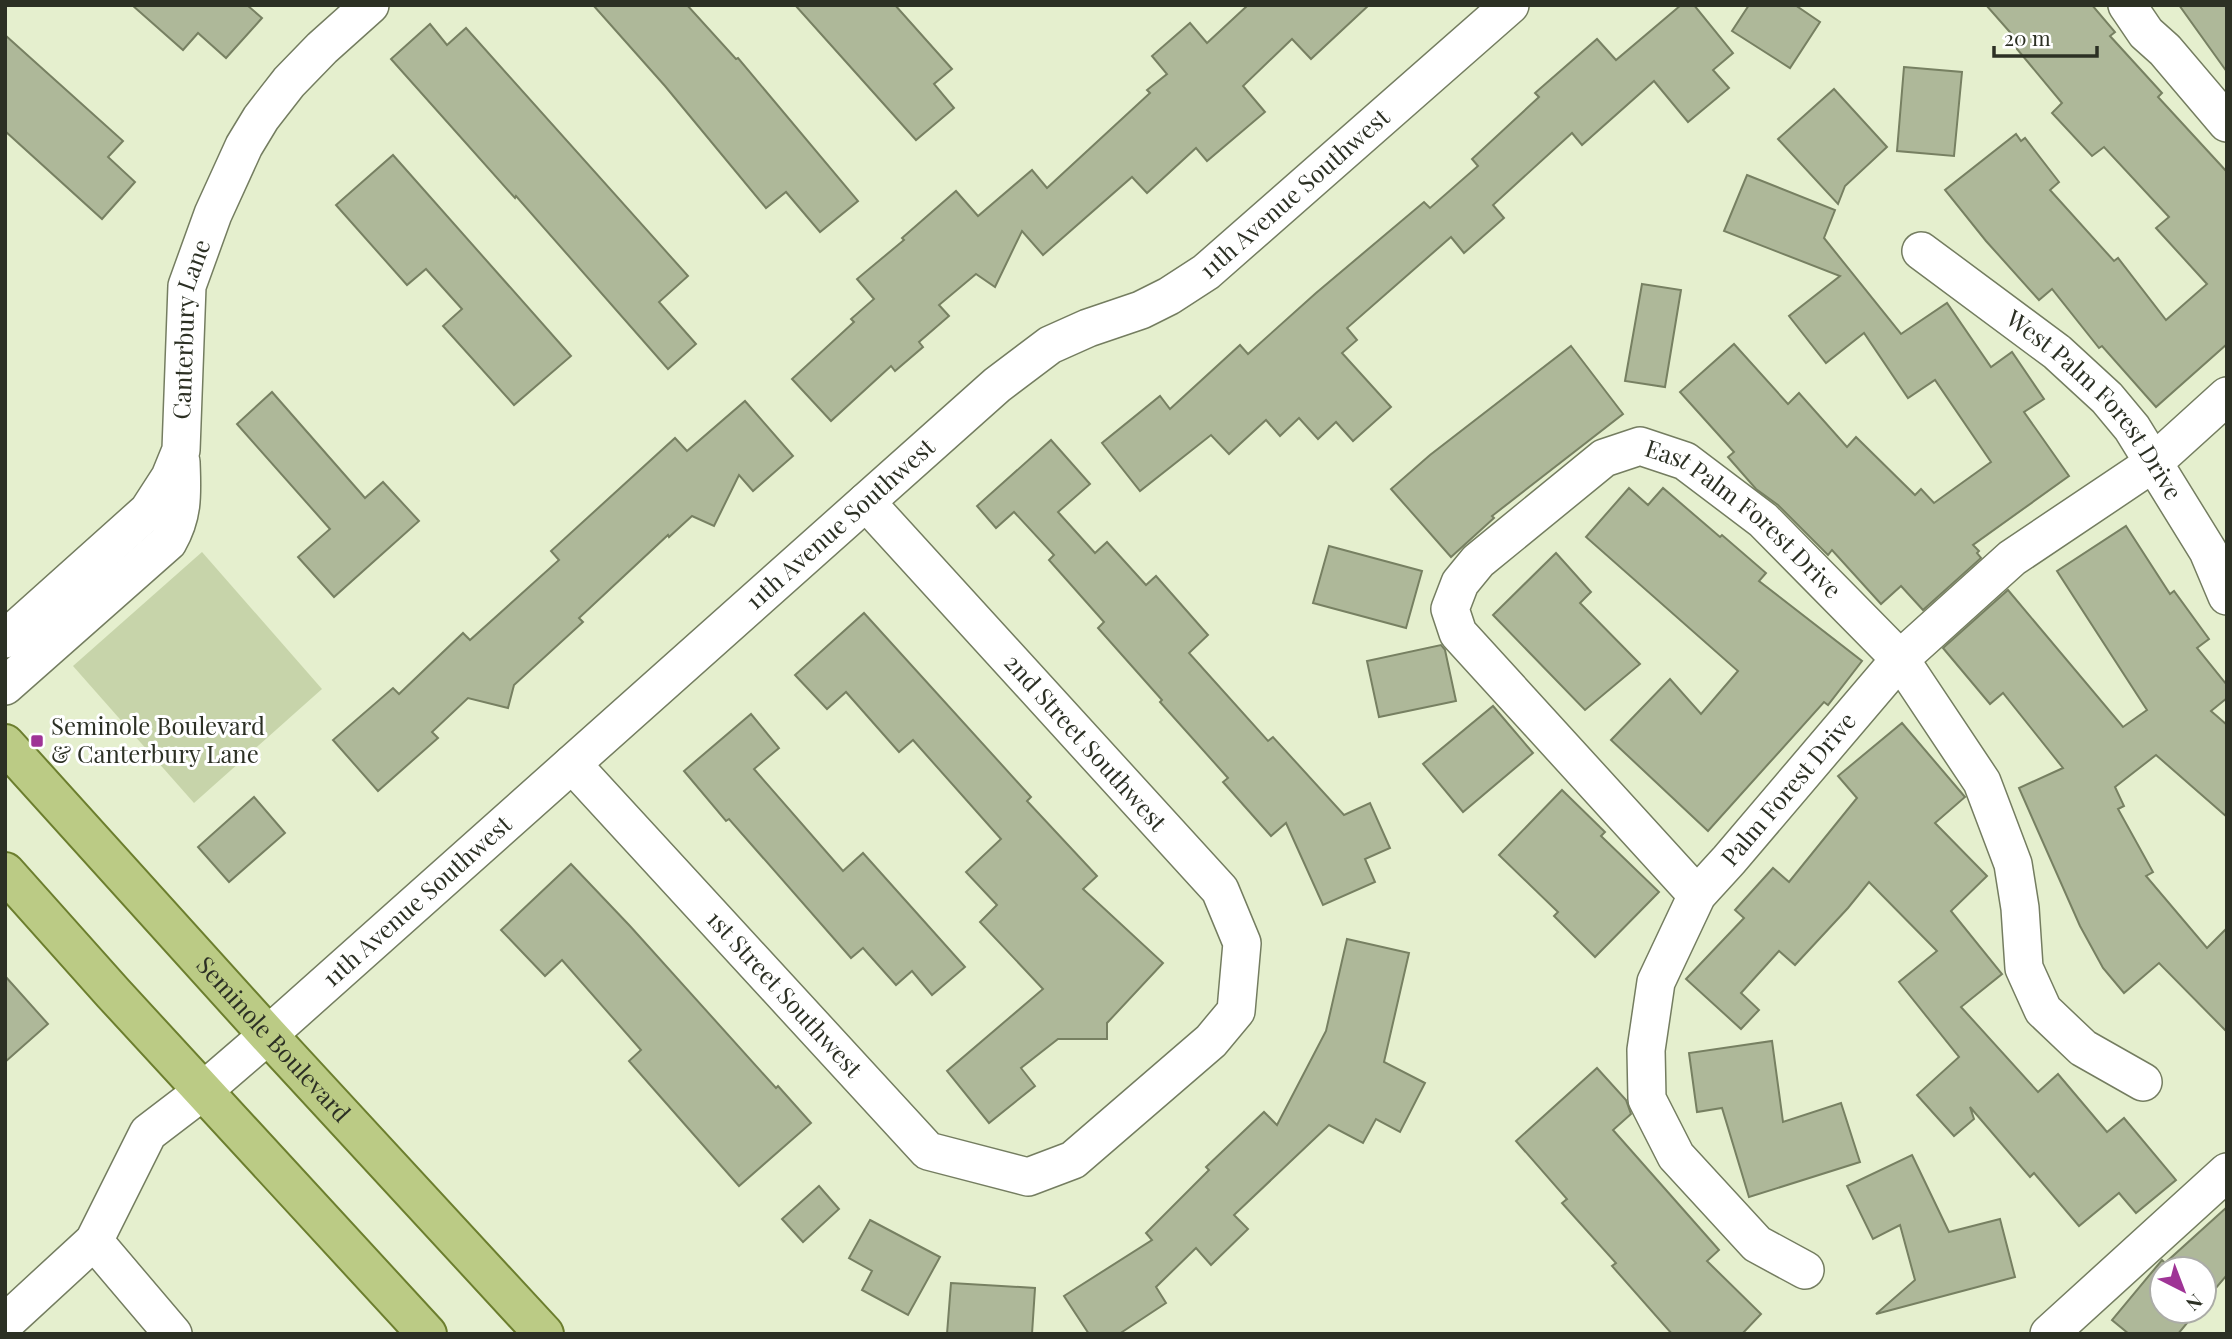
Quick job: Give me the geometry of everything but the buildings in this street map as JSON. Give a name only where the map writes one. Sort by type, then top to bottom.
[{"type":"main road","name":"Seminole Boulevard","points":[[5,744],[268,1035],[544,1334]]},
{"type":"main road","points":[[5,872],[427,1334]]},
{"type":"street","name":"Canterbury Lane","points":[[5,639],[148,511],[170,477],[181,450],[187,286],[213,214],[244,146],[261,118],[289,82],[369,5]]},
{"type":"street","name":"11th Avenue Southwest","points":[[94,1241],[148,1133],[204,1091],[268,1035],[997,385],[1050,345],[1087,328],[1141,310],[1206,272],[1510,5]]},
{"type":"street","points":[[2127,5],[2146,33],[2165,50],[2227,123]]},
{"type":"street","name":"West Palm Forest Drive","points":[[1921,251],[2057,352],[2107,398],[2132,428],[2208,551],[2227,596]]},
{"type":"street","name":"Palm Forest Drive","points":[[1805,1270],[1757,1244],[1676,1156],[1647,1099],[1646,1050],[1656,982],[1697,895],[1900,659],[2012,558],[2152,464],[2227,396]]},
{"type":"street","name":"East Palm Forest Drive","points":[[1697,895],[1458,633],[1450,609],[1460,583],[1478,561],[1604,458],[1640,446],[1685,461],[1763,520],[1900,659],[1982,782],[2013,864],[2020,908],[2024,968],[2043,1010],[2083,1048],[2143,1082]]},
{"type":"street","points":[[5,686],[168,542],[177,526],[183,499],[181,450]]},
{"type":"street","name":"2nd Street Southwest","points":[[866,502],[1220,890],[1242,943],[1236,1011],[1211,1041],[1073,1160],[1028,1177]]},
{"type":"street","name":"1st Street Southwest","points":[[572,764],[929,1150],[1028,1177]]},
{"type":"street","points":[[2049,1334],[2227,1172]]},
{"type":"street","points":[[5,1323],[94,1241],[173,1334]]},
{"type":"green space","points":[[202,552],[322,689],[194,803],[73,666]]},
{"type":"place","name":"Seminole Boulevard & Canterbury Lane","points":[[37,741]]}]
